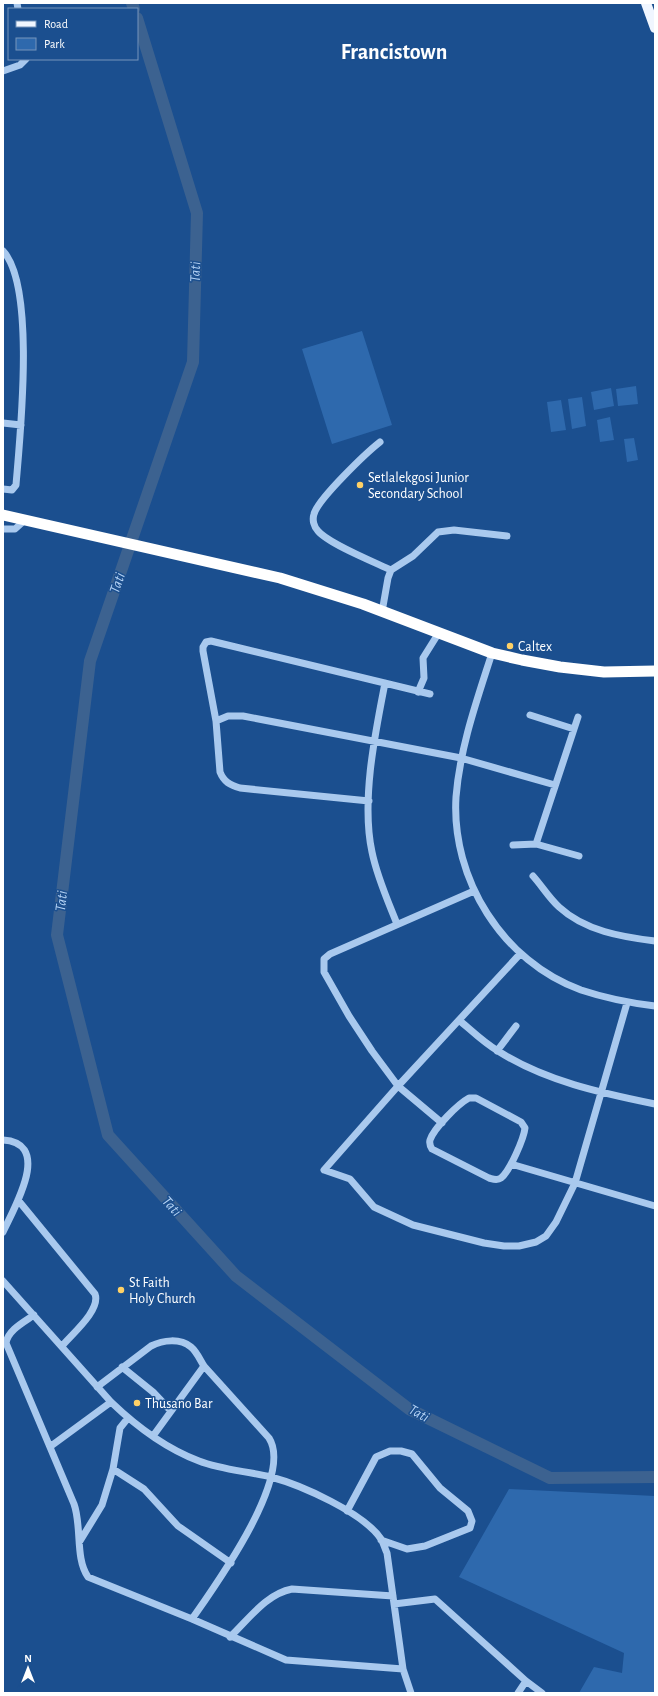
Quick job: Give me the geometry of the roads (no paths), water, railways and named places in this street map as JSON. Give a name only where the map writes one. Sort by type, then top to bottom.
[{"type":"highway","points":[[3,515],[280,578],[382,612],[492,653],[560,667],[604,672],[652,672]]},
{"type":"main road","points":[[646,3],[652,13],[655,28]]},
{"type":"street","points":[[3,71],[20,64],[25,60]]},
{"type":"street","points":[[3,251],[8,256],[13,269],[24,329],[21,425],[16,484],[12,490],[3,489]]},
{"type":"street","points":[[3,423],[21,425]]},
{"type":"street","points":[[380,442],[352,467],[315,510],[313,520],[318,531],[329,539],[391,570]]},
{"type":"street","points":[[3,529],[14,529],[25,520]]},
{"type":"street","points":[[382,612],[388,578],[391,570],[413,556],[433,536],[444,530],[507,536]]},
{"type":"street","points":[[418,692],[424,678],[423,658],[438,634]]},
{"type":"street","points":[[369,801],[240,788],[232,786],[223,778],[220,772],[216,721],[203,647],[206,642],[211,642],[430,694]]},
{"type":"street","points":[[492,653],[461,758],[456,799],[457,833],[460,850],[474,891],[491,918],[520,954],[540,969],[575,987],[627,1002],[655,1006]]},
{"type":"street","points":[[385,683],[374,740],[369,801],[369,833],[372,853],[397,924]]},
{"type":"street","points":[[530,715],[574,729]]},
{"type":"street","points":[[216,721],[228,716],[243,716],[374,740],[461,758],[554,785]]},
{"type":"street","points":[[536,844],[554,785],[578,717]]},
{"type":"street","points":[[513,845],[536,844],[579,856]]},
{"type":"street","points":[[533,876],[559,907],[588,925],[624,936],[655,941]]},
{"type":"street","points":[[442,1123],[398,1086],[349,1016],[324,972],[323,966],[324,959],[330,954],[474,891]]},
{"type":"street","points":[[520,954],[398,1086],[324,1170],[350,1179],[369,1202],[381,1211],[413,1225],[484,1243],[520,1246],[536,1242],[546,1236],[556,1222],[575,1183],[627,1002]]},
{"type":"street","points":[[459,1020],[497,1051],[522,1064],[557,1079],[602,1093],[655,1104]]},
{"type":"street","points":[[497,1051],[516,1026]]},
{"type":"street","points":[[469,1098],[476,1098],[521,1122],[525,1128],[524,1134],[510,1164],[501,1178],[495,1180],[488,1178],[432,1149],[430,1139],[442,1123],[464,1101],[469,1098]]},
{"type":"street","points":[[3,1140],[19,1144],[28,1158],[27,1174],[18,1200],[3,1232]]},
{"type":"street","points":[[510,1164],[655,1206]]},
{"type":"street","points":[[18,1200],[97,1298],[94,1309],[62,1346]]},
{"type":"street","points":[[3,1281],[111,1402],[128,1418],[153,1436],[181,1453],[201,1462],[270,1477],[289,1483],[334,1503],[366,1524],[381,1540],[387,1554],[403,1669],[411,1693]]},
{"type":"street","points":[[34,1315],[11,1333],[7,1337],[6,1343],[51,1446],[76,1509],[82,1567],[88,1577],[192,1619],[230,1637],[292,1661],[403,1669]]},
{"type":"street","points":[[97,1387],[151,1346],[167,1341],[177,1341],[190,1346],[204,1366],[273,1445],[274,1452],[270,1477],[265,1495],[247,1536],[231,1563],[192,1619]]},
{"type":"street","points":[[153,1436],[170,1410],[204,1366]]},
{"type":"street","points":[[122,1367],[153,1392],[170,1410]]},
{"type":"street","points":[[51,1446],[111,1402]]},
{"type":"street","points":[[80,1541],[102,1505],[113,1469],[120,1428],[128,1418]]},
{"type":"street","points":[[347,1511],[376,1457],[390,1452],[401,1451],[412,1454],[440,1488],[468,1511],[472,1521],[470,1528],[424,1546],[407,1549],[381,1540]]},
{"type":"street","points":[[113,1469],[144,1489],[178,1526],[231,1563]]},
{"type":"street","points":[[230,1637],[271,1596],[292,1589],[393,1600],[435,1599],[526,1681],[542,1693]]},
{"type":"street","points":[[518,1693],[526,1681]]},
{"type":"waterway","name":"Tati","points":[[132,3],[134,8]]},
{"type":"waterway","name":"Tati","points":[[138,21],[197,213],[193,362],[90,661],[57,935],[108,1135],[236,1276],[409,1409],[550,1478],[655,1477]]},
{"type":"place","name":"Setlalekgosi Junior Secondary School","points":[[360,485]]},
{"type":"place","name":"Caltex","points":[[510,646]]},
{"type":"place","name":"St Faith Holy Church","points":[[121,1290]]},
{"type":"place","name":"Thusano Bar","points":[[137,1403]]},
{"type":"district","name":"Francistown","points":[[394,51]]}]
